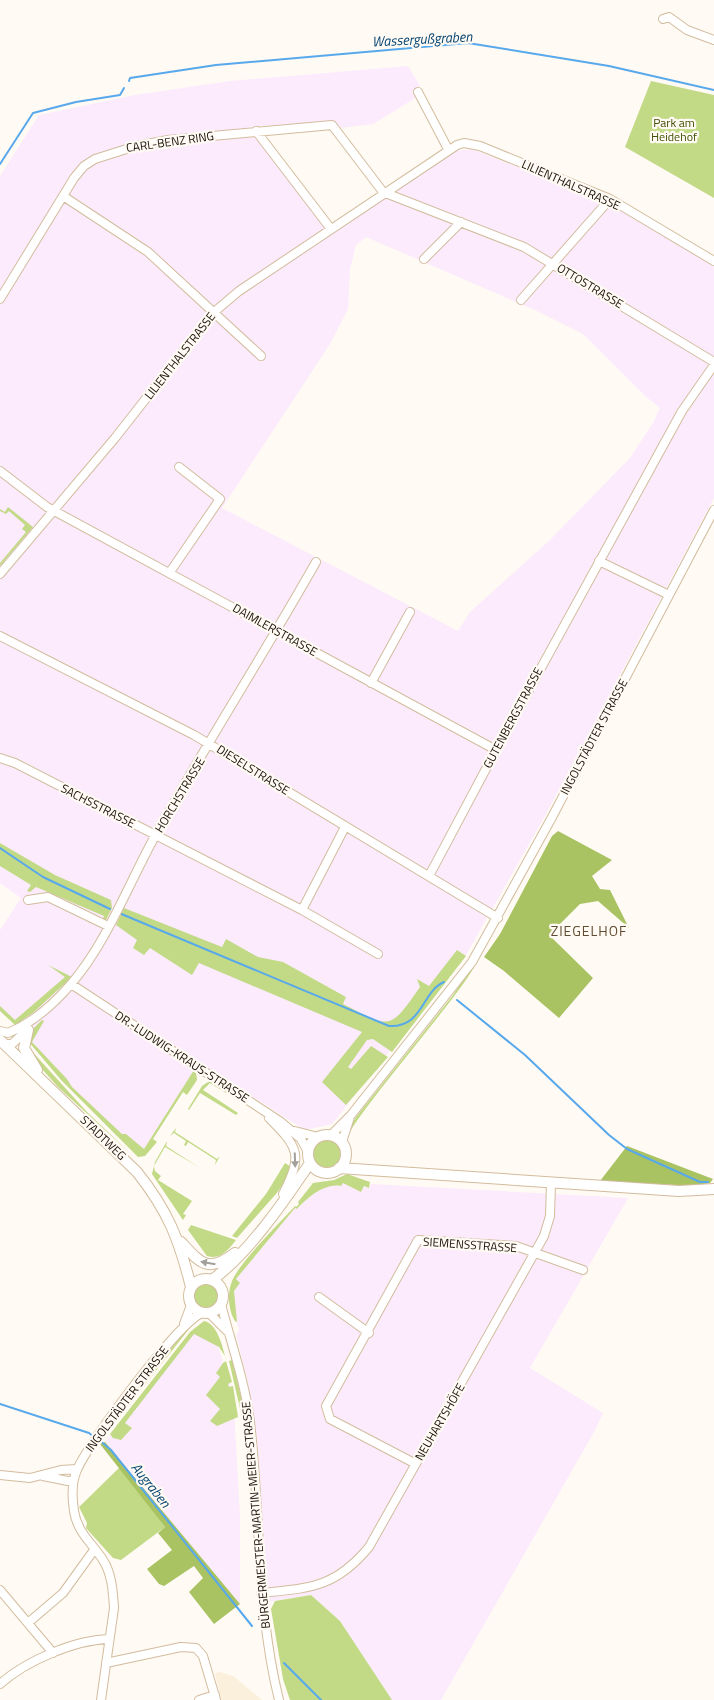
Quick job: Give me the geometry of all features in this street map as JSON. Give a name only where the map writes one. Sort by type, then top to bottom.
[{"type":"main road","points":[[28,1030],[25,1040],[26,1053],[47,1085]]},
{"type":"main road","name":"STADTWEG","points":[[2,1042],[137,1172],[156,1196],[178,1239],[191,1287]]},
{"type":"main road","points":[[320,1172],[310,1163],[308,1152],[313,1140],[318,1137],[331,1135],[342,1142],[346,1156],[339,1168]]},
{"type":"main road","points":[[346,1156],[379,1169]]},
{"type":"main road","points":[[212,1280],[233,1263],[294,1189],[310,1163]]},
{"type":"main road","points":[[294,1189],[320,1172],[330,1172],[339,1168],[379,1169],[679,1191],[714,1189]]},
{"type":"main road","points":[[178,1239],[196,1259],[210,1265],[220,1263],[244,1249]]},
{"type":"main road","name":"STADTWEG","points":[[183,1254],[200,1279]]},
{"type":"main road","points":[[222,1290],[212,1280],[200,1279],[191,1287],[189,1299],[191,1305],[206,1313],[222,1304],[222,1290],[233,1263]]},
{"type":"street","points":[[663,19],[669,17],[687,30],[714,40]]},
{"type":"street","points":[[418,92],[448,149]]},
{"type":"street","name":"CARL-BENZ RING","points":[[0,299],[78,172],[87,163],[123,148],[168,140],[256,131],[334,126],[383,192]]},
{"type":"street","points":[[256,131],[331,228]]},
{"type":"street","name":"LILIENTHALSTRASSE","points":[[0,574],[115,438],[213,313],[239,291],[448,149],[464,143],[480,146],[610,199],[714,261]]},
{"type":"street","name":"OTTOSTRASSE","points":[[383,192],[524,247],[714,363]]},
{"type":"street","points":[[63,196],[148,252],[261,356]]},
{"type":"street","points":[[521,300],[610,199]]},
{"type":"street","points":[[424,259],[461,222]]},
{"type":"street","name":"GUTENBERGSTRASSE","points":[[429,876],[682,411],[714,363]]},
{"type":"street","points":[[170,572],[220,499],[179,466]]},
{"type":"street","points":[[0,470],[41,504],[54,510]]},
{"type":"street","name":"DAIMLERSTRASSE","points":[[54,510],[496,750]]},
{"type":"street","name":"INGOLSTÄDTER STRASSE","points":[[351,1116],[472,962],[498,918],[714,510]]},
{"type":"street","points":[[599,561],[669,595]]},
{"type":"street","name":"HORCHSTRASSE","points":[[0,1031],[8,1033],[34,1018],[71,984],[108,926],[156,835],[278,631],[316,562]]},
{"type":"street","points":[[371,683],[410,612]]},
{"type":"street","name":"DIESELSTRASSE","points":[[0,636],[210,744],[498,918]]},
{"type":"street","name":"SACHSSTRASSE","points":[[0,758],[14,763],[302,910],[378,954]]},
{"type":"street","points":[[302,910],[345,827]]},
{"type":"street","points":[[28,900],[48,897],[108,926]]},
{"type":"street","name":"DR.-LUDWIG-KRAUS-STRASSE","points":[[71,984],[260,1107],[292,1130],[301,1139],[308,1152]]},
{"type":"street","name":"HORCHSTRASSE","points":[[2,1042],[12,1044],[28,1030],[34,1018]]},
{"type":"street","points":[[260,1107],[284,1132],[294,1150],[294,1174],[280,1205]]},
{"type":"street","points":[[331,1135],[351,1116]]},
{"type":"street","points":[[342,1142],[351,1116]]},
{"type":"street","name":"DR.-LUDWIG-KRAUS-STRASSE","points":[[292,1130],[318,1137]]},
{"type":"street","name":"NEUHARTSHÖFE","points":[[261,1593],[308,1589],[338,1576],[357,1562],[378,1533],[544,1236],[550,1216],[551,1183]]},
{"type":"street","name":"SIEMENSSTRASSE","points":[[416,1464],[330,1419],[326,1406],[369,1332],[418,1240],[516,1246],[536,1252]]},
{"type":"street","points":[[536,1252],[582,1270]]},
{"type":"street","points":[[319,1297],[369,1332]]},
{"type":"street","name":"BÜRGERMEISTER-MARTIN-MEIER-STRASSE","points":[[222,1304],[228,1332],[242,1378],[250,1423],[261,1593],[271,1670],[279,1700]]},
{"type":"street","name":"INGOLSTÄDTER STRASSE","points":[[101,1700],[114,1608],[112,1585],[105,1564],[84,1537],[76,1520],[73,1502],[73,1482],[77,1469],[93,1441],[182,1328],[191,1305]]},
{"type":"street","name":"INGOLSTÄDTER STRASSE","points":[[182,1328],[206,1313]]},
{"type":"street","name":"BÜRGERMEISTER-MARTIN-MEIER-STRASSE","points":[[206,1313],[228,1332]]},
{"type":"street","points":[[0,1475],[24,1478],[41,1476],[61,1470],[77,1469]]},
{"type":"street","points":[[41,1476],[73,1482]]},
{"type":"street","points":[[29,1622],[63,1593],[94,1550]]},
{"type":"street","points":[[0,1590],[29,1622],[53,1653]]},
{"type":"street","points":[[0,1684],[15,1670],[53,1653],[100,1639],[109,1639]]},
{"type":"street","points":[[106,1663],[180,1647],[192,1647],[203,1656],[215,1698],[199,1700]]},
{"type":"shaded area","points":[[408,66],[420,86],[413,90],[417,97],[373,124],[340,128],[334,121],[247,127],[330,235],[454,151],[472,149],[602,200],[714,266],[714,498],[545,816],[466,955],[332,1124],[305,1130],[199,1063],[144,1149],[133,1148],[64,1082],[35,1049],[28,1036],[0,1011],[0,930],[21,898],[0,883],[0,176],[39,115],[135,95],[230,81]],"holes":[[[366,237],[537,311],[583,334],[644,395],[660,408],[653,423],[630,458],[549,541],[470,612],[458,631],[222,508],[330,344],[348,309],[350,269],[356,245]]]},
{"type":"shaded area","points":[[342,1183],[369,1188],[371,1184],[628,1198],[530,1368],[603,1413],[594,1432],[441,1700],[392,1700],[340,1621],[311,1595],[267,1602],[259,1466],[247,1378],[236,1335],[239,1331],[234,1311],[234,1291],[239,1283],[236,1279],[295,1208],[297,1209],[310,1196],[331,1184],[341,1186]]},
{"type":"shaded area","points":[[198,1326],[211,1326],[233,1392],[240,1516],[240,1604],[105,1442]]},
{"type":"shaded area","points":[[220,1672],[233,1676],[262,1700],[221,1700],[215,1673]]},
{"type":"green space","name":"Park am Heidehof","points":[[651,81],[714,95],[714,198],[625,147]]},
{"type":"green space","points":[[8,507],[33,527],[0,566],[0,563],[26,532],[22,529],[25,525],[9,511],[6,514],[0,511],[0,509],[5,512]]},
{"type":"green space","points":[[558,831],[612,860],[592,876],[600,889],[610,890],[629,928],[598,901],[580,904],[549,935],[593,978],[559,1018],[504,971],[484,957],[500,934],[552,836]]},
{"type":"green space","points":[[0,843],[55,875],[111,900],[112,908],[106,920],[102,921],[104,916],[36,887],[30,892],[27,891],[31,885],[0,866]]},
{"type":"green space","points":[[124,908],[222,947],[226,939],[258,957],[283,962],[346,997],[343,1004],[380,1021],[388,1021],[402,1012],[420,987],[417,979],[429,986],[457,950],[466,956],[392,1052],[373,1039],[367,1040],[348,1067],[351,1069],[371,1046],[388,1057],[346,1105],[322,1082],[362,1032],[199,963],[192,975],[150,948],[144,955],[133,948],[137,940],[116,925]]},
{"type":"green space","points":[[477,959],[473,970],[460,988],[359,1118],[349,1134],[350,1126],[356,1117],[453,995]]},
{"type":"green space","points":[[48,965],[72,977],[34,1012],[15,1025],[0,1011],[0,1006],[15,1020],[65,977]]},
{"type":"green space","points":[[42,1020],[44,1021],[32,1042],[67,1079],[72,1087],[122,1134],[126,1134],[144,1149],[194,1070],[196,1071],[197,1080],[187,1095],[183,1092],[153,1139],[157,1142],[145,1156],[138,1157],[61,1080],[28,1041],[34,1028]]},
{"type":"green space","points":[[29,1048],[87,1112],[131,1154],[58,1087],[33,1059]]},
{"type":"green space","points":[[211,1082],[239,1101],[210,1083],[203,1090],[238,1113],[236,1115],[200,1093],[188,1109],[202,1086]]},
{"type":"green space","points":[[176,1128],[175,1132],[217,1159],[220,1156],[215,1165],[216,1160],[188,1142],[186,1146],[184,1145],[186,1141],[174,1133],[170,1136]]},
{"type":"green space","points":[[326,1139],[337,1143],[341,1154],[337,1165],[326,1169],[315,1165],[311,1154],[315,1143]]},
{"type":"green space","points":[[167,1141],[166,1146],[200,1168],[165,1147],[154,1166]]},
{"type":"green space","points":[[627,1146],[713,1179],[710,1183],[695,1186],[600,1181]]},
{"type":"green space","points":[[285,1163],[291,1167],[285,1182],[237,1238],[232,1236],[266,1194]]},
{"type":"green space","points":[[154,1166],[155,1171],[161,1176],[158,1180],[192,1201],[183,1214],[186,1215],[183,1220],[152,1174]]},
{"type":"green space","points":[[347,1174],[370,1182],[369,1188],[364,1186],[361,1192],[343,1183],[341,1186],[323,1189],[306,1200],[297,1209],[295,1208],[236,1279],[240,1283],[234,1291],[237,1322],[235,1321],[230,1308],[229,1293],[235,1276],[249,1255],[295,1206],[299,1204],[298,1202],[313,1183],[334,1180]]},
{"type":"green space","points":[[191,1225],[236,1240],[227,1251],[220,1255],[216,1257],[207,1256],[188,1230]]},
{"type":"green space","points":[[207,1283],[216,1287],[220,1296],[216,1305],[207,1309],[198,1305],[194,1296],[198,1287]]},
{"type":"green space","points":[[204,1321],[216,1330],[225,1356],[219,1347],[194,1334],[125,1423],[132,1428],[121,1440],[113,1438],[110,1434],[190,1332]]},
{"type":"green space","points":[[192,1322],[193,1324],[110,1429],[115,1419]]},
{"type":"green space","points":[[232,1360],[244,1408],[241,1413],[229,1361]]},
{"type":"green space","points":[[226,1361],[232,1382],[228,1384],[229,1387],[233,1386],[238,1417],[217,1426],[210,1421],[220,1409],[206,1395],[220,1377],[216,1373]]},
{"type":"green space","points":[[105,1442],[240,1604],[214,1624],[189,1592],[203,1578],[194,1566],[164,1586],[159,1584],[147,1569],[172,1550],[158,1533],[165,1527],[100,1444]]},
{"type":"green space","points":[[120,1467],[165,1527],[121,1560],[113,1558],[86,1528],[87,1523],[79,1507]]},
{"type":"green space","points":[[311,1595],[340,1621],[392,1700],[290,1700],[283,1679],[271,1609],[275,1601]]},
{"type":"waterway","name":"Wassergußgraben","points":[[129,81],[130,78],[216,65],[468,43],[609,66],[714,90]]},
{"type":"waterway","name":"Wassergußgraben","points":[[0,164],[33,113],[76,102],[120,95],[124,88]]},
{"type":"waterway","points":[[0,848],[43,877],[110,909]]},
{"type":"waterway","points":[[119,913],[389,1026],[400,1025],[409,1021],[416,1015],[431,993],[444,982]]},
{"type":"waterway","points":[[457,1000],[525,1055],[609,1135],[627,1149],[700,1182],[708,1182]]},
{"type":"waterway","name":"Augraben","points":[[0,1404],[89,1433],[94,1437]]},
{"type":"waterway","name":"Augraben","points":[[98,1439],[111,1450],[252,1626]]},
{"type":"waterway","name":"Augraben","points":[[284,1663],[321,1700]]},
{"type":"district","name":"ZIEGELHOF","points":[[589,931]]}]
